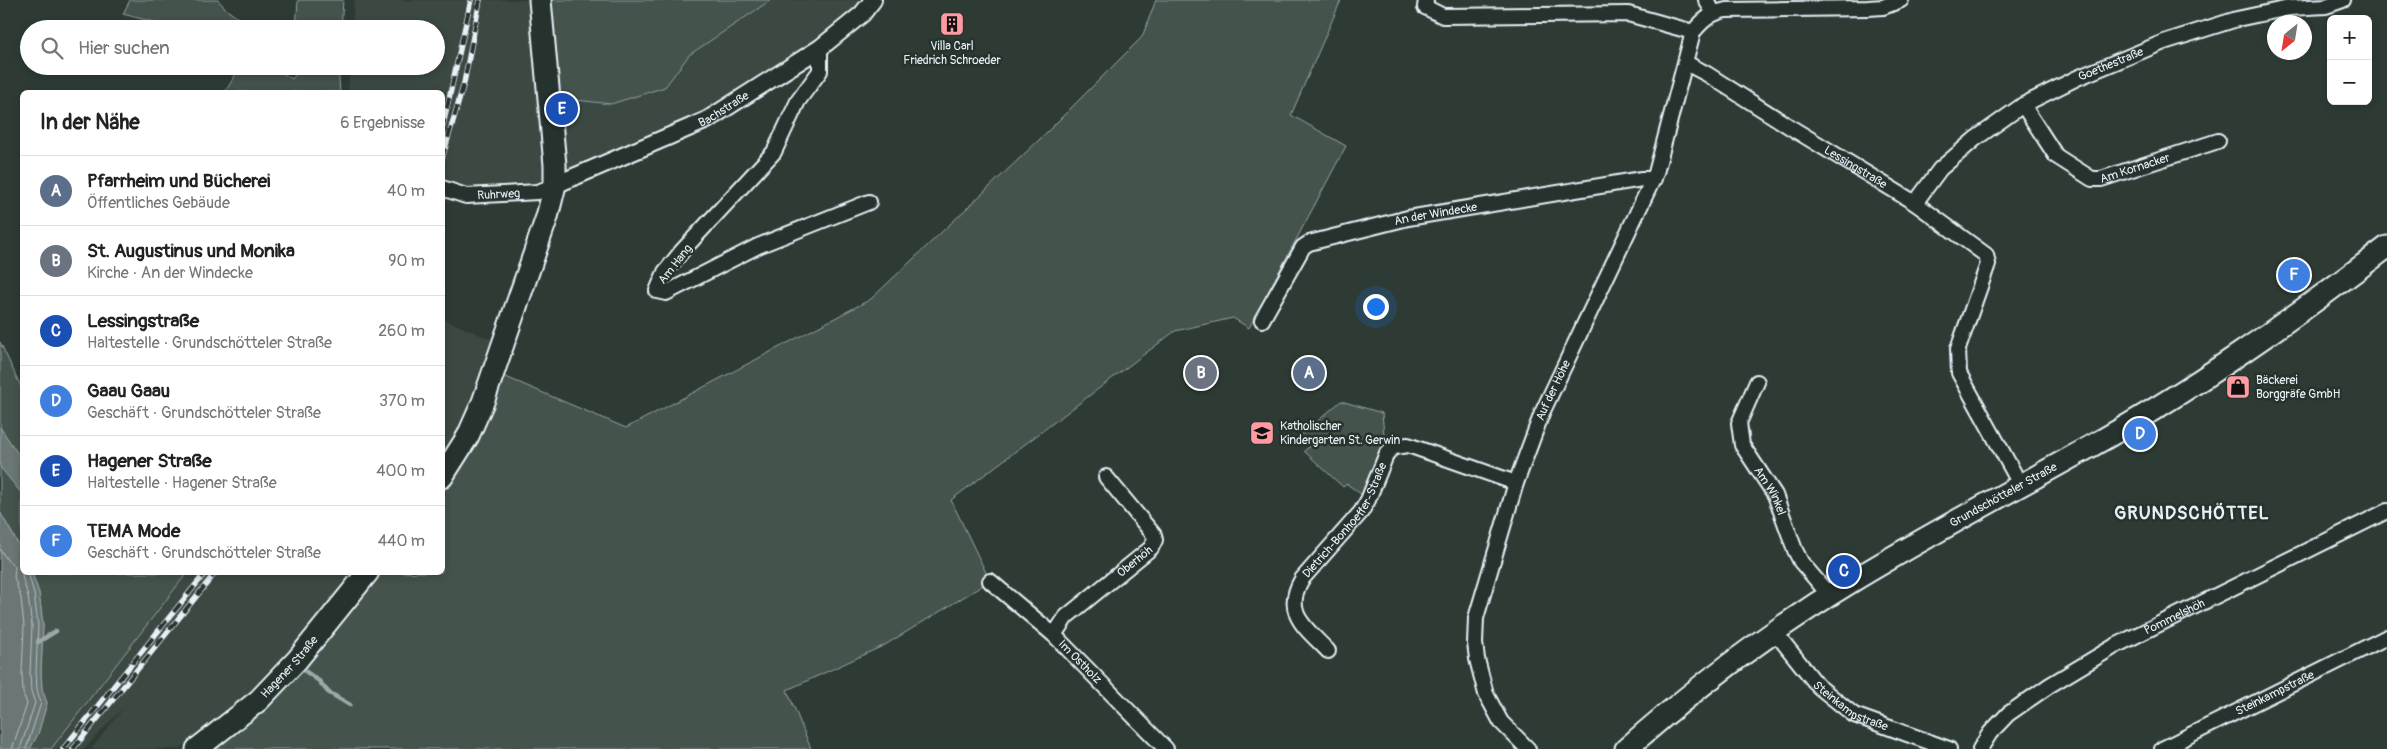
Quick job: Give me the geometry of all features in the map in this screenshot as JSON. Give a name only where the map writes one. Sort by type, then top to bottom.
[{"type":"main road","points":[[445,472],[468,436],[483,402],[547,217],[555,185],[540,0]]},
{"type":"main road","name":"Grundschötteler Straße","points":[[1626,749],[1703,684],[1775,632],[1830,596],[2020,484],[2086,449],[2198,380],[2259,340],[2387,247]]},
{"type":"main road","name":"Hagener Straße","points":[[197,749],[259,700],[298,660],[366,575]]},
{"type":"street","name":"Bachstraße","points":[[555,185],[707,120],[820,48],[862,14],[873,0]]},
{"type":"street","points":[[1426,0],[1425,7],[1443,16],[1628,14],[1693,32],[1702,21],[1714,13],[1746,9],[1853,4],[1883,7],[1901,0]]},
{"type":"street","points":[[1706,0],[1714,13]]},
{"type":"street","name":"Goethestraße","points":[[1915,202],[1940,169],[1975,139],[2023,105],[2077,78],[2173,39],[2236,19],[2289,8],[2326,6],[2343,0]]},
{"type":"street","name":"Auf der Höhe","points":[[1528,749],[1501,722],[1489,699],[1480,675],[1475,643],[1475,627],[1479,606],[1516,484],[1550,393],[1654,179],[1693,32]]},
{"type":"street","name":"Am Hang","points":[[820,48],[820,71],[798,101],[774,152],[682,251],[665,272],[657,291],[666,293],[758,246],[869,202]]},
{"type":"street","name":"Lessingstraße","points":[[1686,63],[1915,202],[1982,251],[1988,259],[1987,269],[1958,349],[1959,373],[2020,484]]},
{"type":"street","name":"Am Kornacker","points":[[2023,105],[2056,156],[2092,179],[2101,179],[2218,141]]},
{"type":"street","name":"An der Windecke","points":[[1262,320],[1303,247],[1309,243],[1408,218],[1642,178],[1654,179]]},
{"type":"street","name":"Ruhrweg","points":[[445,189],[466,196],[538,192],[555,185]]},
{"type":"street","name":"Am Winkel","points":[[1757,382],[1739,423],[1742,445],[1775,495],[1801,562],[1830,596]]},
{"type":"street","name":"Dietrich-Bonhoeffer-Straße","points":[[1328,651],[1299,621],[1295,608],[1295,595],[1302,579],[1368,500],[1387,453],[1394,447],[1408,445],[1516,484]]},
{"type":"street","name":"Oberhöh","points":[[1054,635],[1066,617],[1151,548],[1155,540],[1154,535],[1106,477]]},
{"type":"street","name":"Pommelshöh","points":[[1980,749],[1990,733],[2008,714],[2050,685],[2115,646],[2387,511]]},
{"type":"street","name":"Im Ostholz","points":[[990,581],[1054,635],[1166,749]]},
{"type":"street","name":"Steinkampstraße","points":[[1775,632],[1818,686],[1854,715],[1949,749]]},
{"type":"street","name":"Steinkampstraße","points":[[2162,749],[2387,637]]},
{"type":"shaded area","points":[[130,0],[218,0],[227,10],[241,20],[146,20],[123,14]]},
{"type":"shaded area","points":[[298,0],[343,0],[342,20],[297,20]]},
{"type":"shaded area","points":[[354,0],[535,0],[544,167],[543,179],[531,185],[472,191],[454,183],[445,182],[445,90],[348,90],[349,75],[445,75],[445,20],[353,20]]},
{"type":"shaded area","points":[[546,0],[771,0],[689,55],[665,87],[611,104],[567,99],[555,110]]},
{"type":"shaded area","points":[[771,0],[867,0],[819,43],[705,117],[565,174],[555,110],[567,99],[611,104],[665,87],[689,55]]},
{"type":"shaded area","points":[[1156,0],[1341,0],[1291,115],[1346,146],[1249,328],[1233,318],[1175,331],[951,500],[990,581],[885,645],[787,690],[811,749],[207,749],[369,575],[445,575],[445,473],[494,372],[626,428],[871,299],[1040,139],[1142,37]]},
{"type":"shaded area","points":[[235,75],[286,75],[292,79],[295,75],[339,75],[340,90],[226,90]]},
{"type":"shaded area","points":[[445,320],[504,345],[445,472]]},
{"type":"shaded area","points":[[0,342],[20,385],[20,547],[0,512]]},
{"type":"shaded area","points":[[1341,401],[1382,413],[1385,446],[1365,497],[1347,484],[1343,487],[1304,451],[1309,447],[1300,436]]},
{"type":"shaded area","points":[[33,575],[185,575],[51,749],[30,749],[38,734],[47,703],[42,689],[43,625],[39,593]]},
{"type":"shaded area","points":[[185,575],[355,575],[325,615],[245,698],[179,749],[91,749],[126,705],[84,749],[51,749]]},
{"type":"water","points":[[0,427],[20,457],[20,492],[0,467]]},
{"type":"water","points":[[0,512],[20,547],[20,575],[33,575],[39,593],[43,625],[42,689],[47,703],[38,734],[30,749],[0,749]]},
{"type":"waterway","points":[[38,642],[56,631]]},
{"type":"waterway","points":[[305,671],[319,681],[328,692],[350,705]]},
{"type":"railway","points":[[445,117],[471,0]]},
{"type":"railway","points":[[445,149],[464,83],[480,0]]},
{"type":"railway","points":[[63,749],[204,575]]},
{"type":"railway","points":[[73,749],[214,575]]},
{"type":"place","name":"Villa Carl Friedrich Schroeder","points":[[952,24]]},
{"type":"place","name":"Hagener Straße","points":[[562,109]]},
{"type":"place","name":"TEMA Mode","points":[[2294,275]]},
{"type":"place","name":"St. Augustinus und Monika","points":[[1201,373]]},
{"type":"place","name":"Pfarrheim und Bücherei","points":[[1309,373]]},
{"type":"place","name":"Bäckerei Borggräfe GmbH","points":[[2238,387]]},
{"type":"place","name":"Katholischer Kindergarten St. Gerwin","points":[[1262,433]]},
{"type":"place","name":"Gaau Gaau","points":[[2140,434]]},
{"type":"place","name":"Lessingstraße","points":[[1844,571]]},
{"type":"district","name":"GRUNDSCHÖTTEL","points":[[2192,513]]}]
